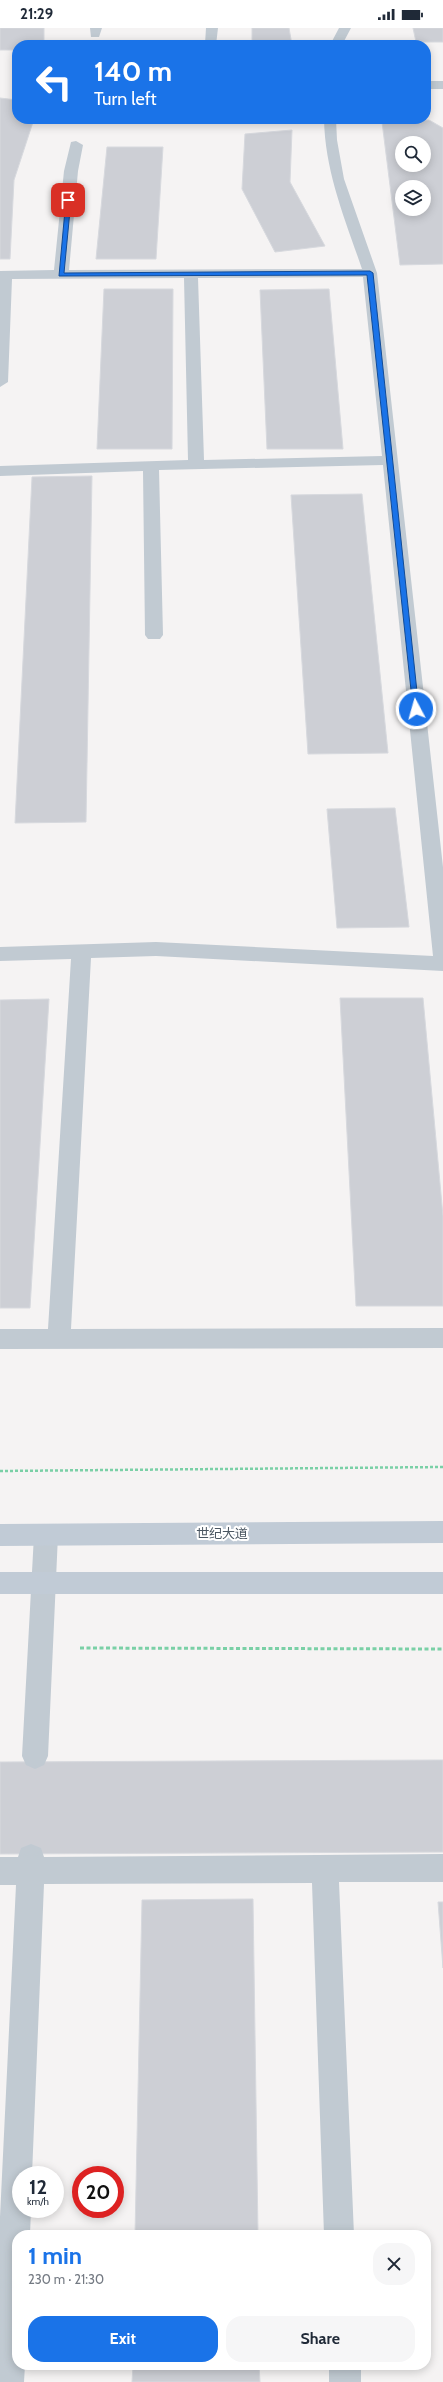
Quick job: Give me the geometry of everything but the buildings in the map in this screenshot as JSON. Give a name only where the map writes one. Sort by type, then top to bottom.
[{"type":"street","name":"世纪大道","points":[[0,1535],[443,1532]]},
{"type":"street","points":[[0,1583],[443,1583]]},
{"type":"lane","points":[[211,40],[212,28]]},
{"type":"lane","points":[[339,40],[346,28]]},
{"type":"lane","points":[[431,85],[443,85]]},
{"type":"lane","points":[[330,124],[329,140],[339,189],[359,236],[370,273],[443,957]]},
{"type":"lane","points":[[61,275],[71,171],[76,145]]},
{"type":"lane","points":[[0,382],[2,275],[370,273]]},
{"type":"lane","points":[[191,274],[196,463]]},
{"type":"lane","points":[[0,471],[196,463],[270,464],[390,460]]},
{"type":"lane","points":[[151,465],[154,635]]},
{"type":"lane","points":[[0,954],[81,950],[156,949],[443,964]]},
{"type":"lane","points":[[59,1339],[81,950]]},
{"type":"lane","points":[[0,1339],[443,1338]]},
{"type":"lane","points":[[35,1756],[46,1534]]},
{"type":"lane","points":[[15,2230],[31,1864]]},
{"type":"lane","points":[[0,1871],[31,1864],[325,1869],[443,1868]]},
{"type":"lane","points":[[325,1869],[339,2230]]},
{"type":"lane","points":[[8,2382],[12,2292]]},
{"type":"lane","points":[[345,2370],[345,2382]]},
{"type":"path","points":[[0,1471],[443,1467]]},
{"type":"path","points":[[40,1648],[443,1648]]},
{"type":"route","points":[[68,200],[61,275],[370,273],[416,709]]}]
